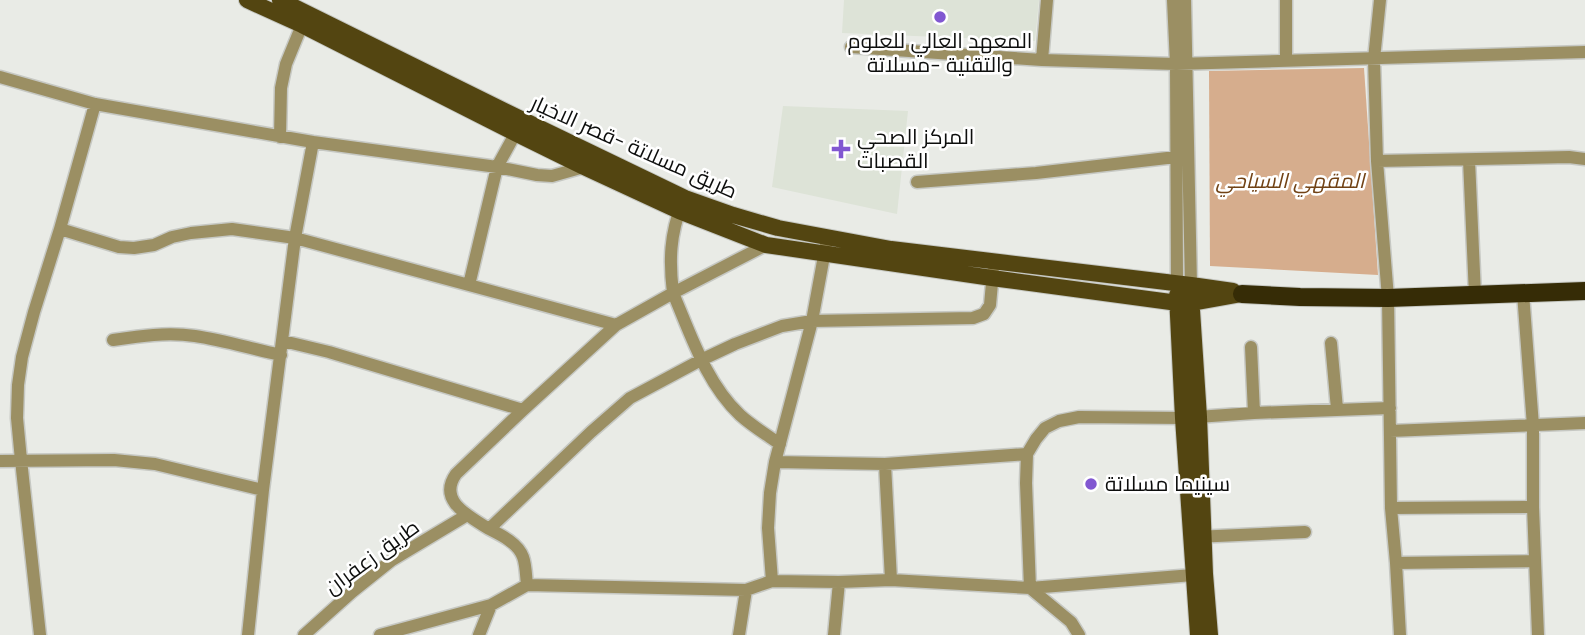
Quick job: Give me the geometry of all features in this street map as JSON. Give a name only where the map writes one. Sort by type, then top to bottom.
[{"type":"highway","points":[[1242,293],[1388,298],[1585,291]]},
{"type":"main road","points":[[247,0],[519,127],[584,167],[682,205],[766,245],[1185,303],[1242,293]]},
{"type":"main road","name":"طريق مسلاتة -قصر الاخيار","points":[[280,0],[519,127],[682,205],[733,215],[778,228],[891,249],[1242,293]]},
{"type":"main road","points":[[1184,284],[1197,537],[1210,635]]},
{"type":"main road","points":[[1197,537],[1193,575],[1198,635]]},
{"type":"street","points":[[1042,60],[1047,0]]},
{"type":"street","points":[[1173,0],[1181,63],[1184,284]]},
{"type":"street","points":[[1184,284],[1176,157],[1185,0]]},
{"type":"street","points":[[1286,0],[1286,60]]},
{"type":"street","points":[[1380,0],[1374,59],[1377,161],[1388,298],[1391,508],[1400,635]]},
{"type":"street","points":[[280,137],[283,76],[302,25]]},
{"type":"street","points":[[851,47],[1042,60],[1181,63],[1585,52]]},
{"type":"street","points":[[0,78],[95,104],[280,137],[537,175],[552,176],[584,167]]},
{"type":"street","points":[[40,635],[17,418],[18,385],[34,312],[95,104]]},
{"type":"street","points":[[469,285],[497,167],[519,127]]},
{"type":"street","points":[[248,635],[263,490],[295,238],[313,142]]},
{"type":"street","points":[[916,182],[1036,173],[1176,157]]},
{"type":"street","points":[[1377,161],[1585,159]]},
{"type":"street","points":[[1469,160],[1475,295]]},
{"type":"street","points":[[682,205],[672,238],[670,263],[673,293],[701,360],[722,396],[741,416],[780,444]]},
{"type":"street","points":[[60,229],[118,247],[134,248],[154,246],[172,237],[191,233],[232,229],[295,238],[616,325]]},
{"type":"street","points":[[772,580],[768,528],[770,493],[775,462],[812,321],[826,237]]},
{"type":"street","points":[[527,585],[523,557],[514,544],[467,515],[452,500],[451,481],[523,410],[616,325],[766,245]]},
{"type":"street","points":[[489,528],[630,398],[701,360],[782,326],[812,321],[973,318],[984,314],[990,305],[995,261]]},
{"type":"street","points":[[1523,293],[1532,426],[1538,635]]},
{"type":"street","points":[[113,340],[174,334],[281,355]]},
{"type":"street","points":[[283,341],[329,352],[523,410]]},
{"type":"street","points":[[1331,343],[1338,409]]},
{"type":"street","points":[[1251,347],[1254,413]]},
{"type":"street","points":[[1079,635],[1071,622],[1030,588],[1027,454],[1045,428],[1059,421],[1079,417],[1191,417],[1390,408]]},
{"type":"street","points":[[1390,431],[1585,423]]},
{"type":"street","points":[[775,462],[885,464],[1027,454]]},
{"type":"street","points":[[0,461],[114,460],[155,464],[263,490]]},
{"type":"street","points":[[885,464],[891,580]]},
{"type":"street","points":[[1391,508],[1533,507]]},
{"type":"street","name":"طريق زعفران","points":[[304,635],[392,560],[467,515]]},
{"type":"street","points":[[1197,537],[1306,532]]},
{"type":"street","points":[[1396,563],[1535,561]]},
{"type":"street","points":[[380,635],[491,605],[527,585],[746,590],[772,580],[891,580],[1030,588],[1193,575]]},
{"type":"street","points":[[834,635],[839,582]]},
{"type":"street","points":[[739,635],[746,590]]},
{"type":"street","points":[[479,635],[491,605]]},
{"type":"shaded area","name":"المعهد العالي للعلوم والتقنية -مسلاتة","points":[[844,0],[1039,0],[1035,41],[842,33]]},
{"type":"shaded area","name":"المركز الصحي القصبات","points":[[783,106],[908,111],[897,214],[772,187]]},
{"type":"green space","name":"المقهي السياحي","points":[[1364,68],[1378,275],[1210,266],[1209,71]]},
{"type":"place","name":"المعهد العالي للعلوم والتقنية -مسلاتة","points":[[940,17]]},
{"type":"place","name":"المركز الصحي القصبات","points":[[841,149]]},
{"type":"place","name":"سينيما مسلاتة","points":[[1091,484]]}]
